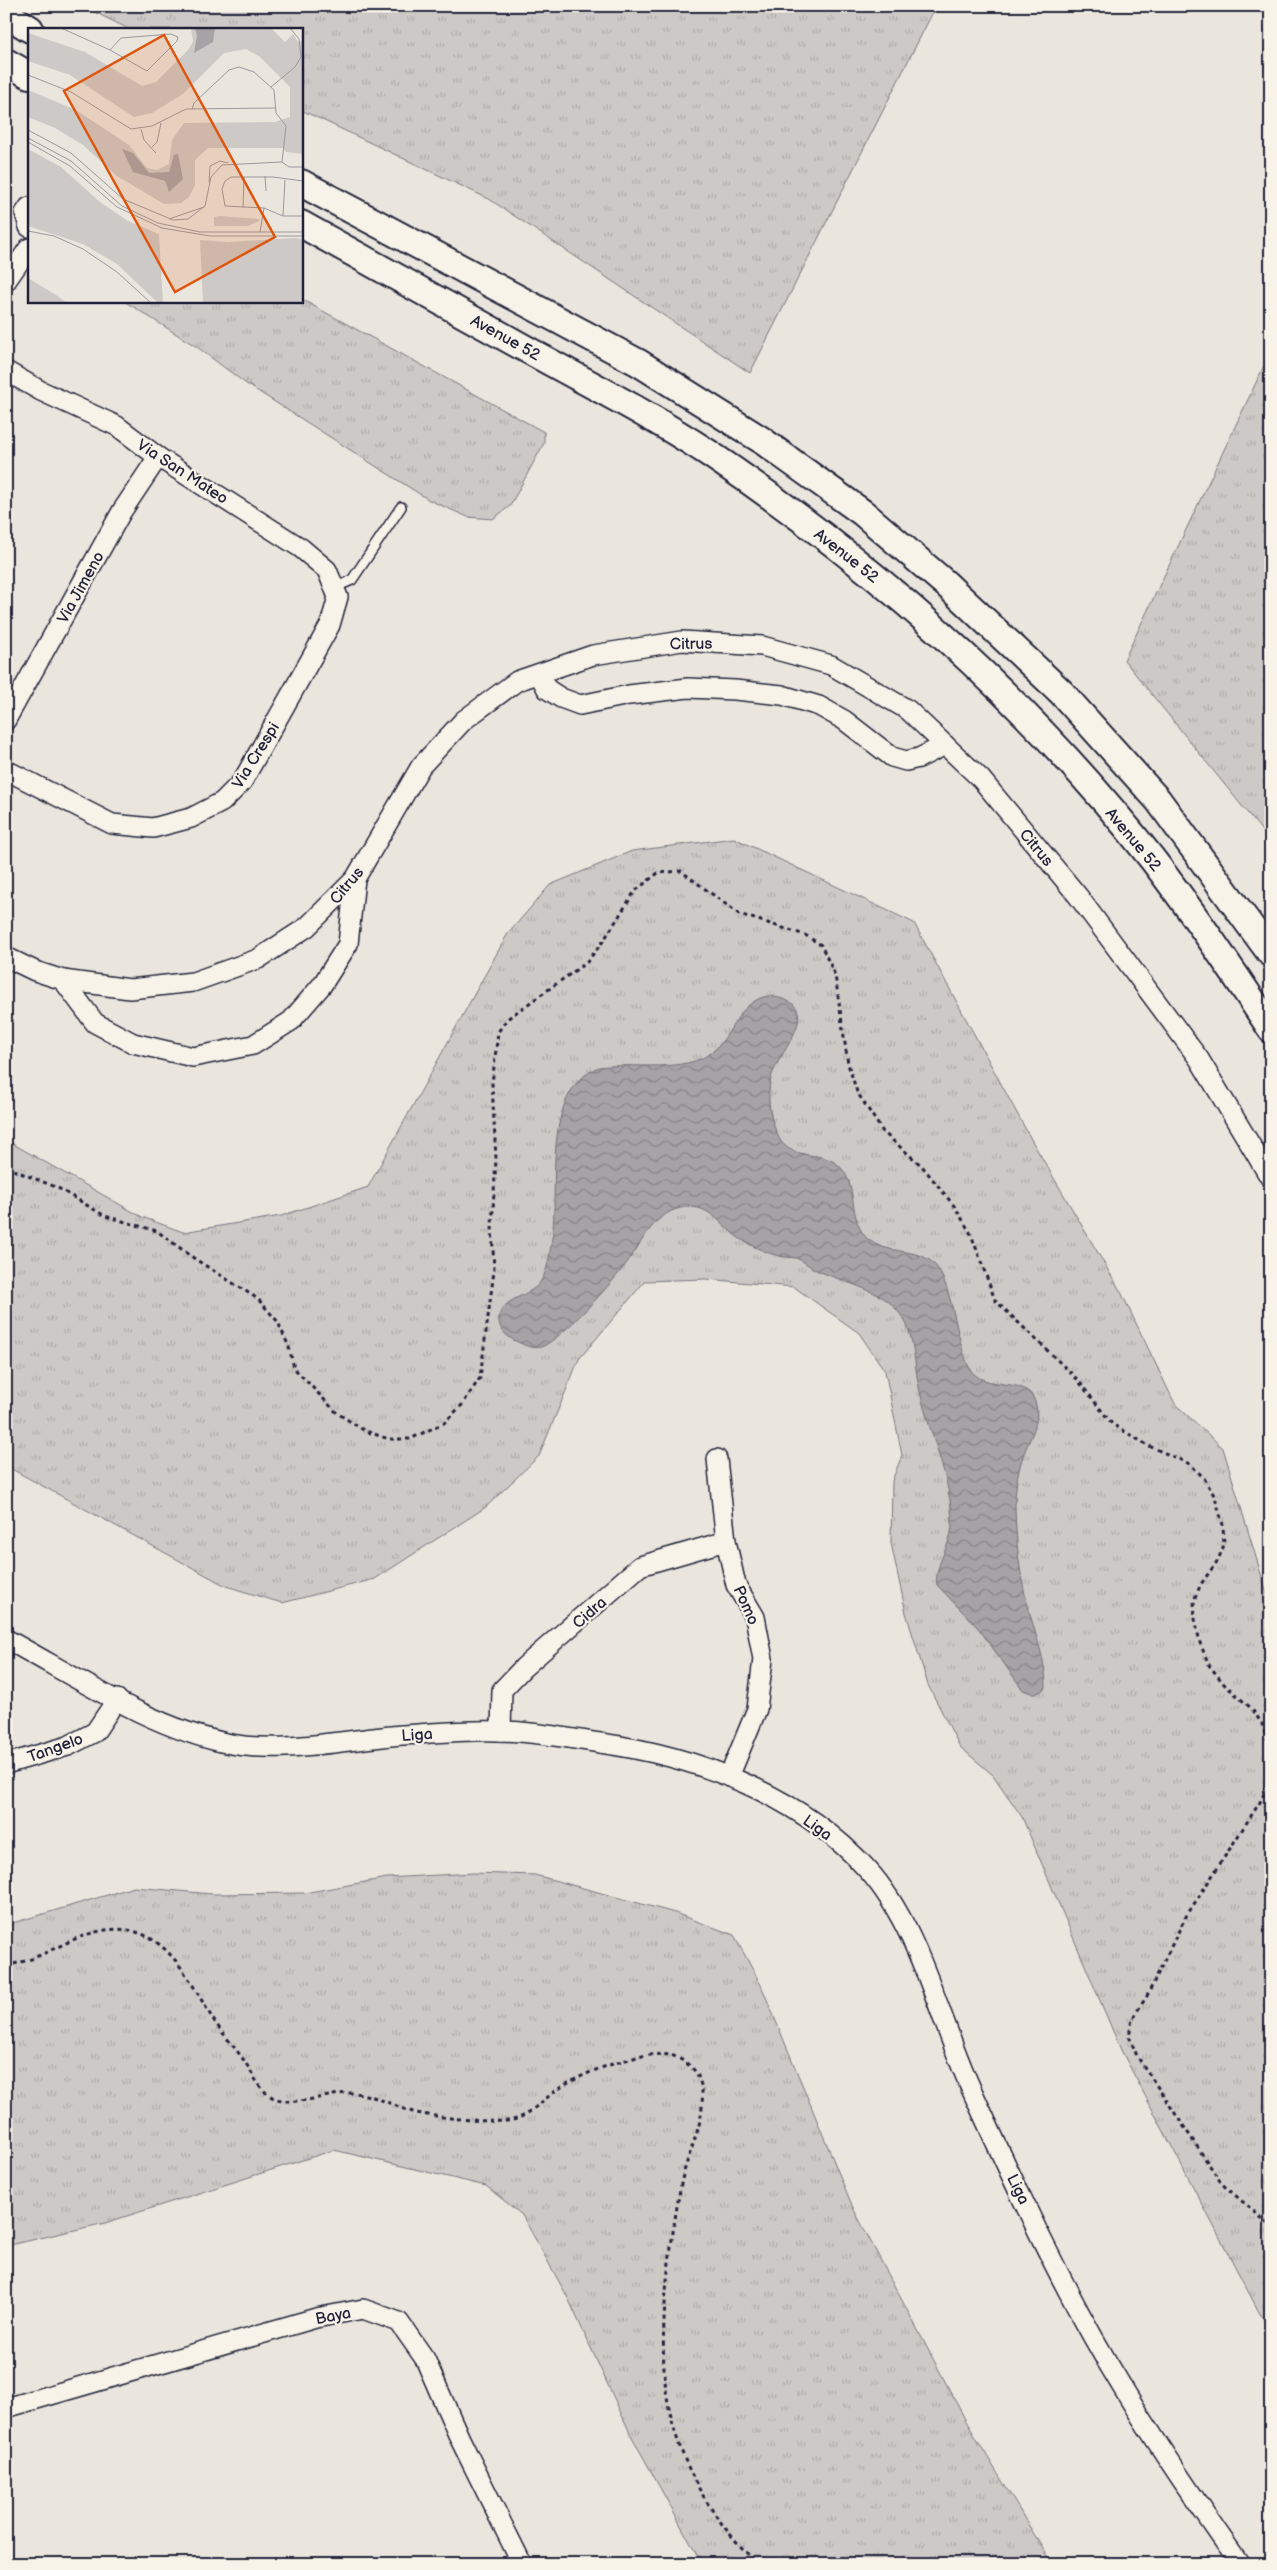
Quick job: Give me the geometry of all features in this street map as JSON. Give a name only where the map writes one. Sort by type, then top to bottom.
[{"type":"main road","points":[[6,14],[28,28]]},
{"type":"main road","points":[[6,62],[28,74]]},
{"type":"main road","points":[[302,183],[639,363],[760,439],[863,512],[946,584],[1062,692],[1158,800],[1271,954]]},
{"type":"main road","name":"Avenue 52","points":[[302,225],[626,404],[708,453],[800,518],[881,580],[980,670],[1070,763],[1158,866],[1215,944],[1271,1029]]},
{"type":"street","points":[[28,209],[26,213],[28,222]]},
{"type":"street","points":[[6,281],[28,249]]},
{"type":"street","name":"Via San Mateo","points":[[6,371],[41,391],[117,426],[158,457],[301,548],[327,570],[336,593]]},
{"type":"street","name":"Via Jimeno","points":[[6,720],[122,511],[158,457]]},
{"type":"street","name":"Via Crespi","points":[[6,770],[80,810],[112,824],[153,828],[191,818],[222,802],[242,782],[330,625],[336,593]]},
{"type":"street","name":"Citrus","points":[[6,957],[35,971],[63,980],[130,989],[193,982],[258,959],[307,927],[355,879],[421,766],[464,720],[517,681],[593,655],[682,640],[762,646],[831,665],[908,710],[981,779],[1078,896],[1199,1058],[1271,1179]]},
{"type":"street","points":[[538,674],[547,689],[561,698],[580,705],[688,688],[782,695],[818,706],[844,720],[892,757],[906,761],[920,758],[945,745]]},
{"type":"street","points":[[63,980],[95,1023],[133,1042],[193,1058],[253,1045],[291,1021],[322,986],[348,944],[355,879]]},
{"type":"street","name":"Pomo","points":[[717,1459],[726,1541],[736,1585],[756,1617],[763,1659],[757,1709],[729,1777]]},
{"type":"street","name":"Cidra","points":[[500,1731],[502,1690],[524,1667],[640,1566],[726,1541]]},
{"type":"street","name":"Liga","points":[[6,1639],[176,1730],[235,1745],[286,1747],[402,1735],[500,1731],[613,1744],[677,1759],[729,1777],[782,1802],[830,1834],[868,1870],[896,1908],[921,1964],[970,2088],[1064,2281],[1120,2383],[1208,2519],[1240,2564]]},
{"type":"street","name":"Tangelo","points":[[6,1764],[68,1746],[95,1732],[117,1699]]},
{"type":"street","name":"Baya","points":[[6,2408],[316,2318],[363,2309],[399,2322],[425,2359],[460,2439],[522,2564]]},
{"type":"lane","points":[[336,593],[352,580],[401,507]]},
{"type":"path","points":[[6,1167],[58,1188],[106,1216],[158,1231],[195,1259],[258,1299],[278,1322],[289,1347],[294,1368],[337,1413],[365,1431],[389,1438],[410,1439],[444,1423],[462,1405],[480,1378],[494,1271],[492,1226],[496,1160],[492,1084],[498,1032],[507,1019],[587,962],[604,940],[635,891],[658,873],[681,871],[740,914],[779,925],[804,935],[821,946],[835,975],[848,1064],[857,1092],[883,1132],[922,1166],[955,1207],[971,1234],[995,1300],[1077,1379],[1112,1424],[1149,1446],[1190,1464],[1204,1478],[1216,1497],[1223,1525],[1224,1545],[1218,1560],[1200,1584],[1194,1600],[1195,1619],[1200,1643],[1209,1665],[1224,1684],[1252,1709],[1262,1724],[1268,1742],[1267,1784],[1262,1799],[1185,1918],[1148,1996],[1132,2019],[1129,2036],[1142,2065],[1222,2184],[1271,2226]]},
{"type":"path","points":[[6,1966],[36,1958],[66,1942],[99,1931],[124,1928],[143,1933],[171,1953],[193,1983],[213,2019],[268,2095],[288,2101],[310,2100],[350,2093],[368,2096],[416,2113],[474,2120],[512,2120],[532,2110],[556,2090],[585,2075],[639,2056],[670,2055],[683,2061],[697,2073],[702,2091],[702,2111],[681,2181],[664,2340],[666,2390],[676,2433],[687,2466],[712,2512],[758,2564]]},
{"type":"green space","points":[[82,6],[936,6],[750,373],[489,199],[302,110],[302,28],[127,28]]},
{"type":"green space","points":[[302,300],[544,432],[544,443],[510,506],[493,519],[468,517],[429,500],[245,383],[197,347],[126,302],[302,302]]},
{"type":"green space","points":[[1271,351],[1271,842],[1124,660]]},
{"type":"green space","points":[[734,838],[914,923],[1032,1141],[1121,1292],[1175,1404],[1223,1448],[1271,1607],[1271,2330],[1259,2312],[1121,2050],[1022,1817],[993,1775],[960,1747],[928,1685],[906,1613],[891,1543],[892,1481],[902,1455],[885,1371],[859,1333],[794,1287],[706,1279],[645,1281],[579,1359],[539,1456],[486,1507],[375,1579],[282,1603],[226,1586],[6,1466],[6,1140],[142,1217],[183,1232],[281,1216],[368,1187],[507,935],[550,885],[632,851]]},
{"type":"green space","points":[[473,1873],[535,1875],[675,1913],[734,1935],[761,1985],[854,2210],[966,2421],[1052,2564],[702,2564],[631,2435],[567,2296],[522,2215],[486,2186],[334,2150],[105,2223],[6,2246],[6,1925],[134,1887],[212,1894],[304,1893],[387,1878]]},
{"type":"water","points":[[767,996],[786,1000],[796,1008],[799,1017],[796,1029],[771,1078],[769,1093],[770,1109],[773,1124],[779,1138],[790,1150],[830,1160],[837,1164],[844,1172],[848,1181],[858,1223],[862,1232],[869,1240],[883,1247],[916,1254],[931,1261],[938,1269],[944,1281],[964,1356],[969,1367],[984,1380],[1025,1389],[1032,1395],[1036,1405],[1035,1426],[1024,1452],[1019,1471],[1015,1507],[1017,1545],[1022,1581],[1042,1656],[1045,1677],[1046,1687],[1038,1693],[1023,1690],[979,1629],[937,1585],[938,1569],[949,1539],[952,1523],[948,1489],[920,1392],[908,1328],[897,1310],[882,1297],[814,1269],[796,1258],[775,1255],[755,1247],[736,1236],[708,1212],[695,1207],[687,1207],[676,1209],[666,1214],[650,1228],[610,1284],[573,1323],[550,1342],[538,1348],[527,1346],[508,1336],[500,1326],[499,1318],[505,1306],[537,1286],[545,1272],[553,1224],[554,1173],[560,1121],[567,1098],[580,1080],[599,1067],[673,1065],[701,1059],[719,1045],[748,1006]]}]
